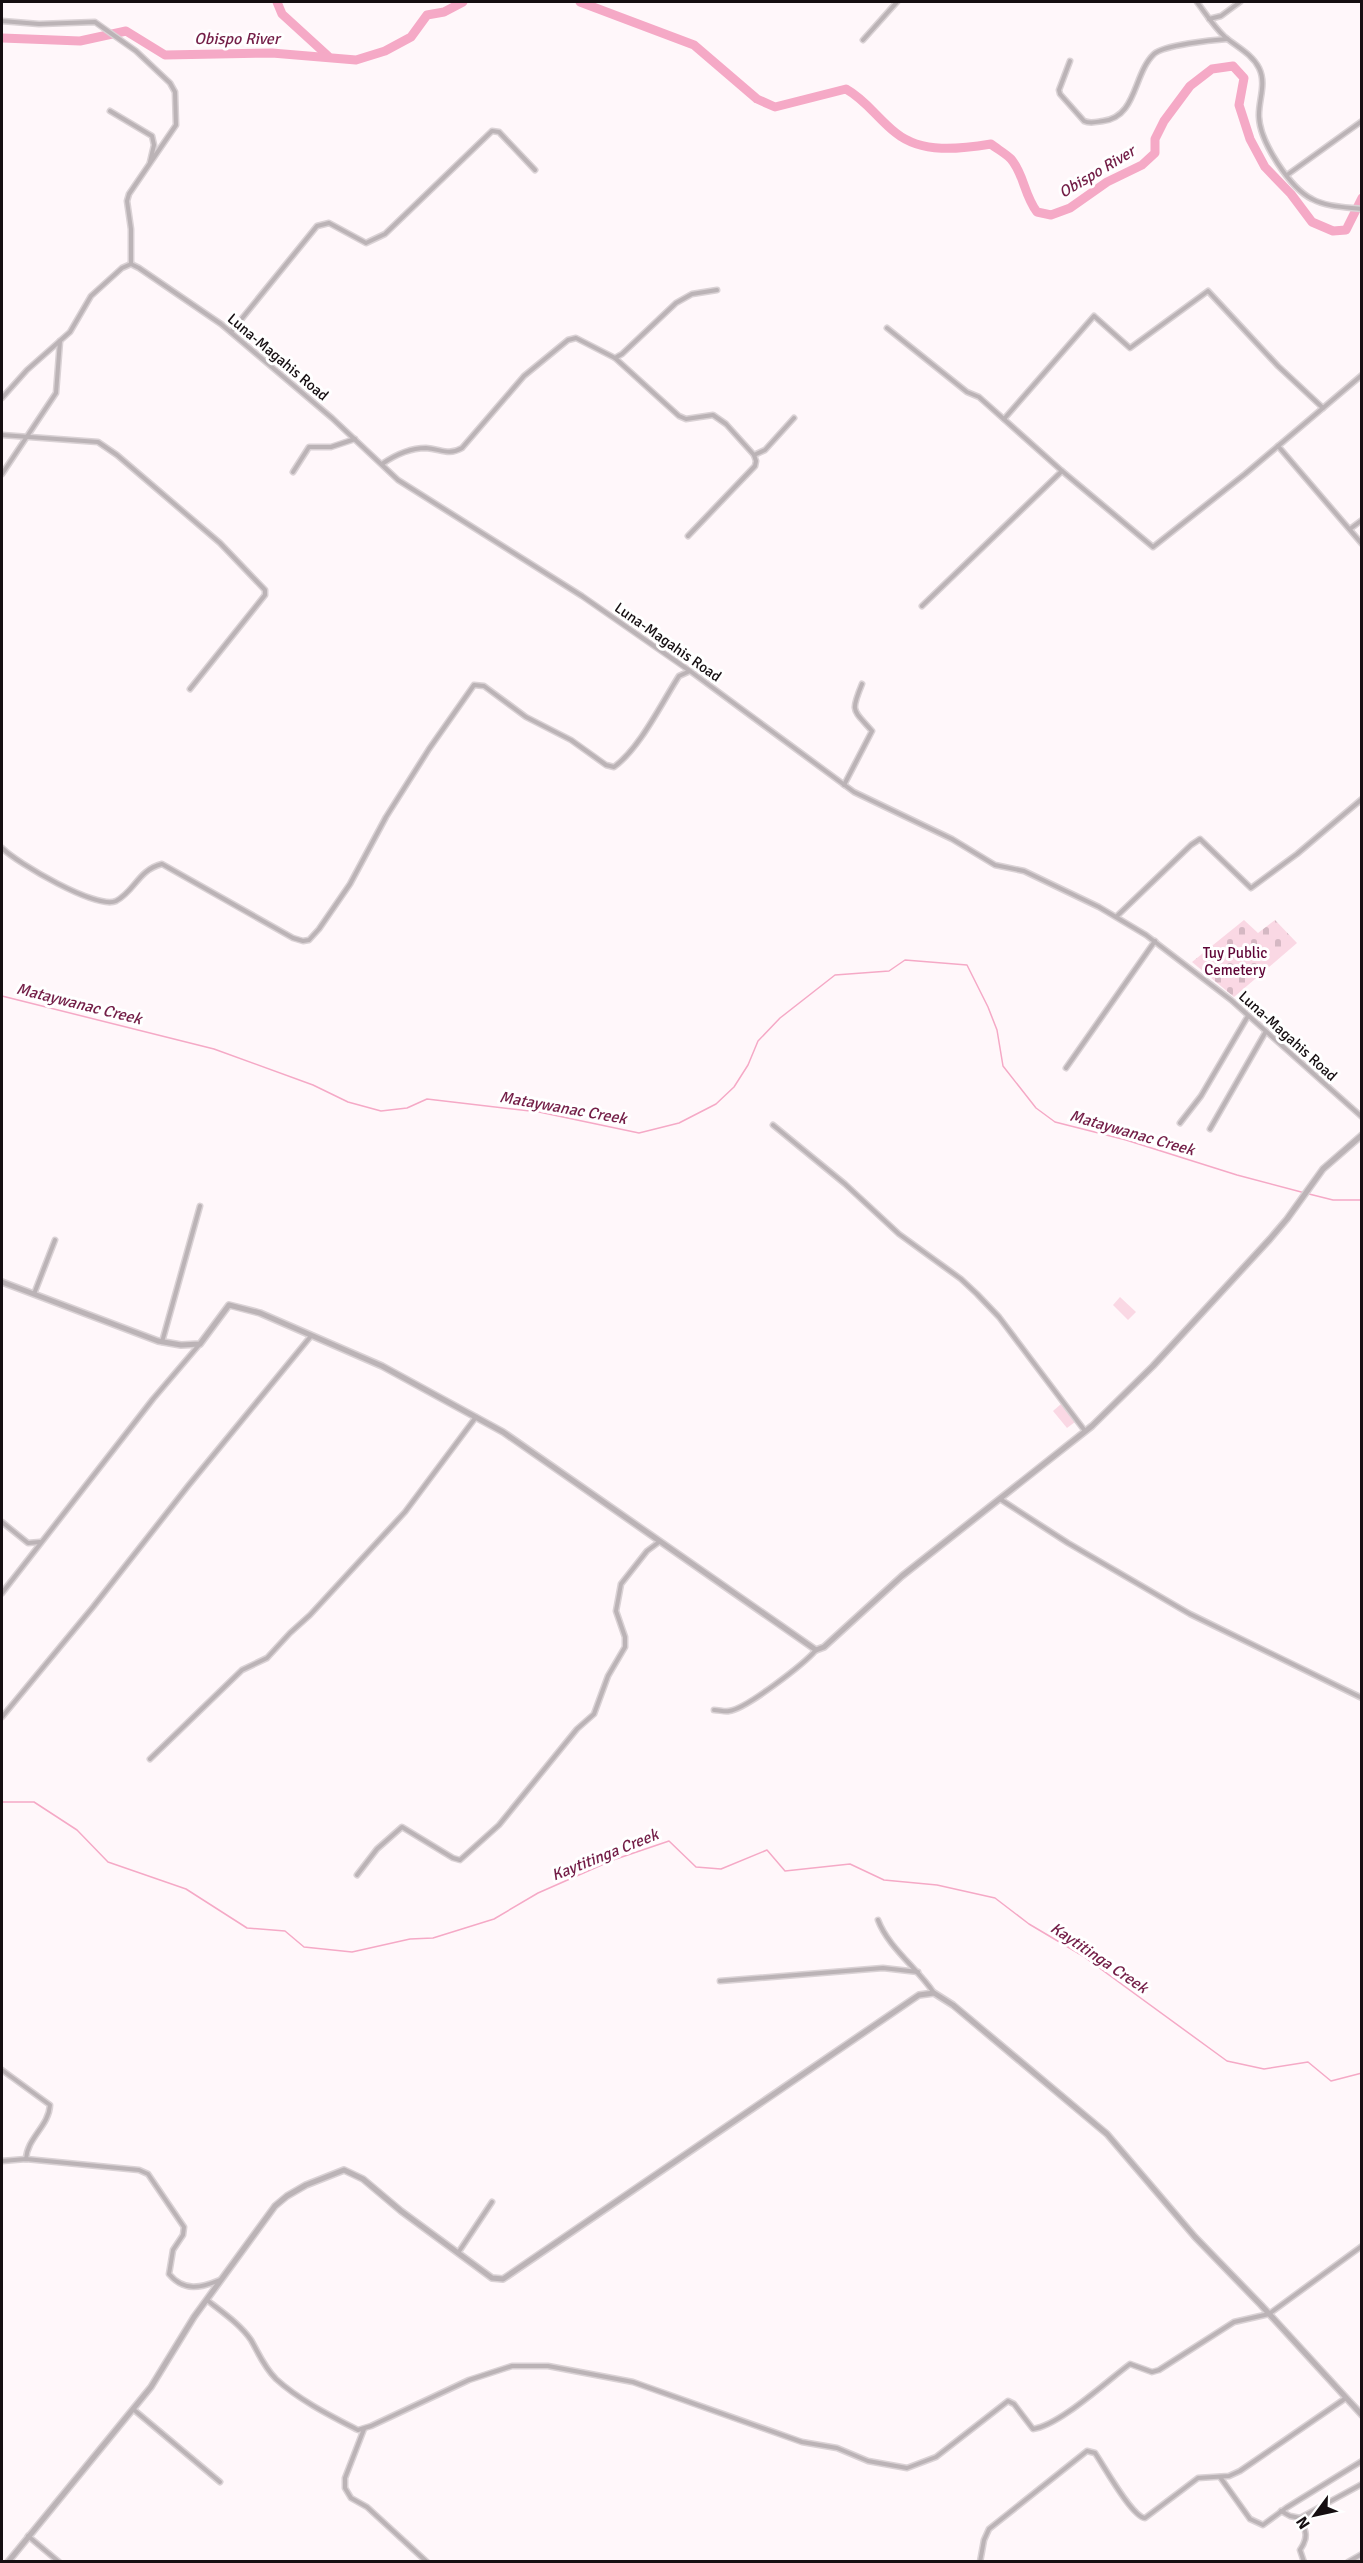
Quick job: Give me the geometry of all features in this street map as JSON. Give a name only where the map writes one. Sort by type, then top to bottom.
[{"type":"street","points":[[863,40],[897,2]]},
{"type":"street","points":[[1197,2],[1227,39],[1242,49],[1260,70],[1263,91],[1258,115],[1260,129],[1287,175],[1296,186],[1315,201],[1362,209]]},
{"type":"street","points":[[1209,19],[1224,15],[1240,2]]},
{"type":"street","points":[[2,21],[39,24],[95,22],[136,51],[170,83],[175,92],[176,125],[129,194],[127,201],[131,229],[131,264],[122,268],[91,296],[70,332],[27,370],[2,398]]},
{"type":"street","points":[[1070,61],[1059,90],[1060,94],[1084,121],[1088,123],[1108,121],[1129,104],[1139,76],[1156,52],[1197,42],[1227,39]]},
{"type":"street","points":[[111,111],[152,136],[154,145],[150,165]]},
{"type":"street","points":[[1287,175],[1362,121]]},
{"type":"street","points":[[231,332],[317,226],[329,223],[366,243],[375,241],[492,131],[499,132],[535,170]]},
{"type":"street","name":"Luna-Magahis Road","points":[[131,264],[231,332],[355,439],[398,480],[582,597],[690,671],[854,792],[952,839],[995,865],[1024,871],[1117,916],[1155,941],[1231,1000],[1265,1033],[1362,1117]]},
{"type":"street","points":[[615,358],[676,303],[692,294],[717,290]]},
{"type":"street","points":[[1004,419],[1094,316],[1130,348],[1208,291],[1278,366],[1323,408]]},
{"type":"street","points":[[887,328],[967,392],[979,397],[1152,547],[1362,375]]},
{"type":"street","points":[[382,464],[396,454],[426,448],[447,453],[462,448],[524,376],[568,340],[576,338],[615,358],[679,416],[686,419],[713,415],[726,424],[754,455],[755,466],[688,536]]},
{"type":"street","points":[[2,474],[56,393],[60,340]]},
{"type":"street","points":[[754,455],[765,450],[794,418]]},
{"type":"street","points":[[2,435],[98,442],[117,455],[220,543],[265,590],[265,595],[190,689]]},
{"type":"street","points":[[293,472],[309,447],[332,447],[355,439]]},
{"type":"street","points":[[1278,446],[1362,544]]},
{"type":"street","points":[[922,606],[1062,471]]},
{"type":"street","points":[[1350,529],[1362,520]]},
{"type":"street","points":[[2,848],[75,892],[101,902],[113,902],[121,898],[146,870],[162,864],[293,938],[309,940],[350,884],[386,817],[429,749],[474,686],[483,686],[526,717],[571,740],[606,765],[614,767],[622,761],[637,742],[679,676],[690,671]]},
{"type":"street","points":[[844,785],[872,731],[854,711],[853,706],[862,684]]},
{"type":"street","points":[[1117,916],[1200,839],[1251,888],[1297,854],[1362,799]]},
{"type":"street","points":[[1066,1068],[1155,941]]},
{"type":"street","points":[[1180,1123],[1201,1096],[1248,1016]]},
{"type":"street","points":[[1210,1129],[1265,1033]]},
{"type":"street","points":[[773,1125],[837,1177],[899,1234],[961,1279],[977,1294],[999,1317],[1085,1431]]},
{"type":"street","points":[[714,1710],[729,1711],[742,1707],[807,1660],[902,1576],[1085,1431],[1153,1366],[1296,1207],[1313,1182],[1334,1158],[1362,1135]]},
{"type":"street","points":[[162,1342],[200,1206]]},
{"type":"street","points":[[34,1294],[55,1240]]},
{"type":"street","points":[[2,1282],[162,1342],[181,1345],[200,1344]]},
{"type":"street","points":[[2,1593],[229,1305],[260,1313],[382,1366],[502,1432],[816,1650]]},
{"type":"street","points":[[2,1717],[311,1336]]},
{"type":"street","points":[[150,1759],[242,1670],[267,1658],[310,1615],[405,1512],[476,1417]]},
{"type":"street","points":[[1000,1499],[1068,1544],[1190,1614],[1362,1698]]},
{"type":"street","points":[[2,1522],[28,1543],[41,1542]]},
{"type":"street","points":[[357,1875],[377,1849],[402,1827],[460,1860],[499,1825],[577,1729],[594,1714],[608,1676],[625,1647],[625,1637],[616,1611],[621,1584],[646,1551],[659,1542]]},
{"type":"street","points":[[878,1920],[889,1941],[934,1993],[953,2006],[1107,2134],[1195,2237],[1362,2415]]},
{"type":"street","points":[[720,1981],[883,1968],[918,1972]]},
{"type":"street","points":[[8,2562],[151,2387],[207,2300],[281,2201],[306,2185],[344,2170],[363,2179],[457,2254],[492,2278],[503,2279],[919,1995],[934,1993]]},
{"type":"street","points":[[2,2070],[50,2105],[49,2115],[26,2149],[26,2159]]},
{"type":"street","points":[[2,2161],[26,2159],[139,2170],[148,2174],[184,2227],[183,2235],[173,2250],[169,2274],[176,2282],[187,2287],[202,2288],[223,2278]]},
{"type":"street","points":[[457,2254],[492,2202]]},
{"type":"street","points":[[207,2300],[231,2319],[250,2340],[261,2361],[276,2379],[358,2430],[469,2380],[512,2366],[548,2366],[633,2382],[802,2442],[837,2448],[868,2461],[907,2468],[936,2457],[1008,2401],[1014,2404],[1033,2429],[1040,2428],[1069,2411],[1130,2364],[1152,2372],[1159,2370],[1234,2322],[1269,2314],[1362,2246]]},
{"type":"street","points":[[980,2562],[984,2540],[989,2529],[1087,2451],[1095,2453],[1141,2518],[1151,2514],[1198,2478],[1220,2477],[1240,2471],[1346,2398]]},
{"type":"street","points":[[133,2409],[220,2482]]},
{"type":"street","points":[[364,2428],[345,2478],[345,2488],[351,2498],[367,2507],[427,2562]]},
{"type":"street","points":[[1220,2477],[1236,2502],[1258,2525],[1269,2522],[1281,2511],[1362,2461]]},
{"type":"street","points":[[1300,2518],[1362,2484]]},
{"type":"street","points":[[1281,2511],[1300,2518],[1307,2534],[1300,2550],[1304,2562]]},
{"type":"street","points":[[28,2536],[60,2562]]},
{"type":"street","points":[[1348,2562],[1362,2554]]},
{"type":"green space","name":"Tuy Public Cemetery","points":[[1244,920],[1258,933],[1275,920],[1297,943],[1234,997],[1192,962]]},
{"type":"green space","points":[[1120,1297],[1136,1312],[1128,1320],[1113,1305]]},
{"type":"green space","points":[[1061,1404],[1075,1422],[1067,1428],[1053,1411]]},
{"type":"waterway","points":[[277,2],[282,14],[328,56]]},
{"type":"waterway","name":"Obispo River","points":[[2,38],[80,41],[126,31],[165,55],[272,53],[356,60],[385,51],[411,37],[427,15],[444,12],[463,2]]},
{"type":"waterway","name":"Obispo River","points":[[580,2],[694,45],[757,99],[775,107],[846,89],[906,140],[929,147],[942,148],[991,144],[1009,157],[1015,165],[1037,212],[1051,215],[1070,208],[1107,182],[1142,165],[1155,153],[1155,139],[1164,121],[1190,86],[1212,69],[1233,66],[1244,78],[1239,105],[1250,139],[1265,167],[1291,194],[1312,222],[1333,231],[1346,230],[1362,198]]},
{"type":"waterway","name":"Mataywanac Creek","points":[[2,996],[214,1049],[313,1085],[348,1102],[381,1111],[407,1108],[427,1099],[539,1112],[639,1133],[679,1123],[716,1104],[734,1087],[748,1065],[758,1041],[780,1018],[835,975],[889,971],[905,960],[967,965],[997,1030],[1003,1066],[1036,1108],[1055,1122],[1126,1140],[1237,1175],[1305,1193]]},
{"type":"waterway","name":"Mataywanac Creek","points":[[1309,1194],[1333,1200],[1362,1200]]},
{"type":"waterway","name":"Kaytitinga Creek","points":[[2,1802],[34,1802],[77,1830],[108,1862],[186,1889],[247,1928],[285,1931],[304,1947],[352,1952],[410,1939],[433,1938],[494,1919],[538,1893],[613,1860],[669,1841],[696,1867],[721,1869],[767,1850],[785,1871],[850,1864],[884,1880],[937,1885],[995,1898],[1029,1924],[1083,1956],[1227,2061],[1264,2069],[1308,2062],[1331,2081],[1362,2073]]}]
